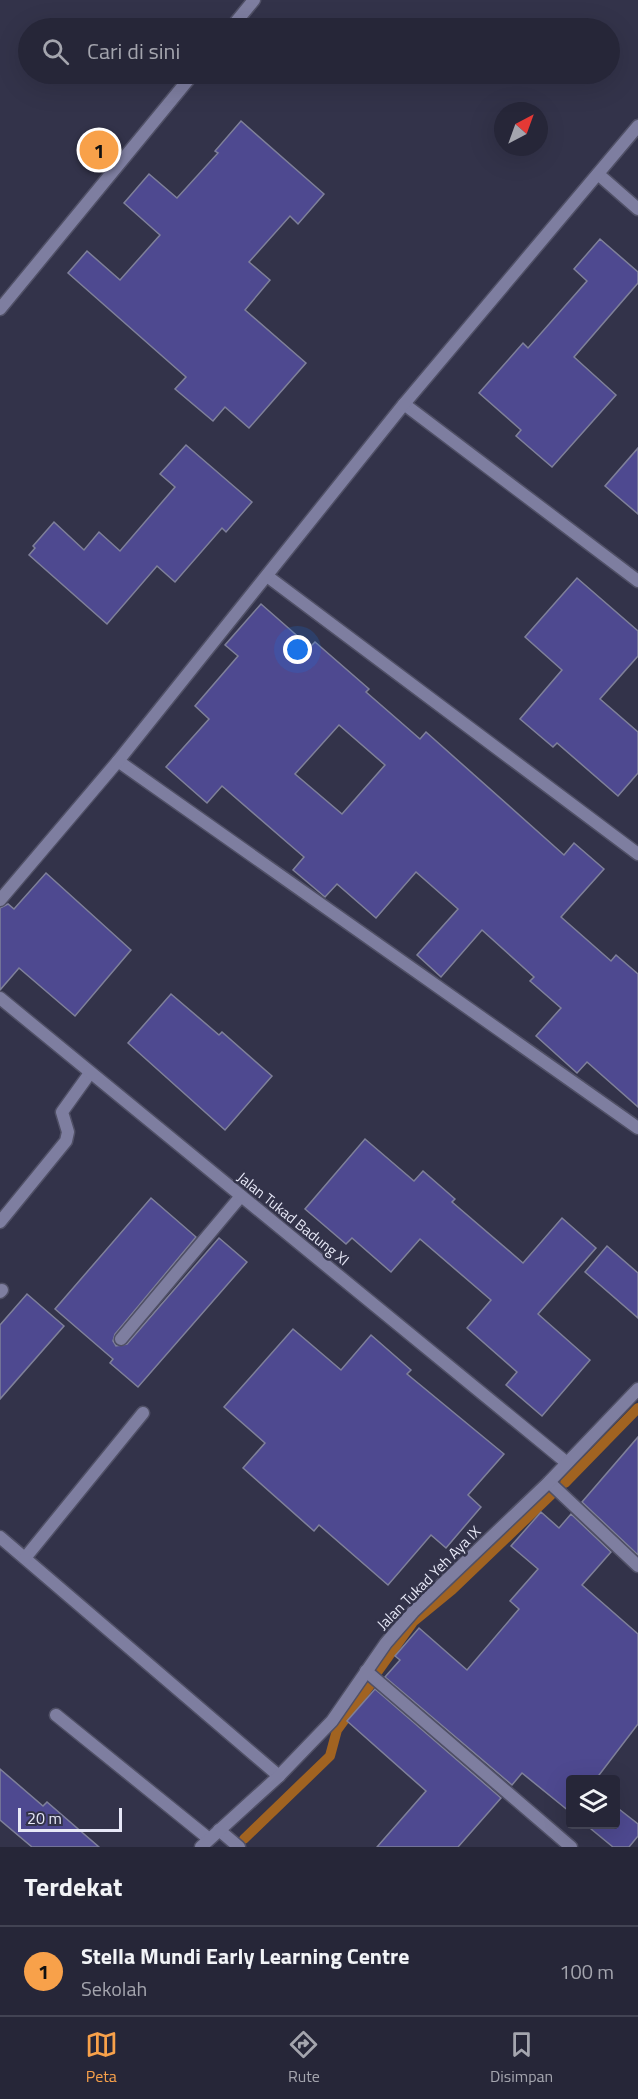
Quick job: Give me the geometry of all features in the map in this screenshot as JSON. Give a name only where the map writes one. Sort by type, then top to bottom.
[{"type":"street","points":[[239,18],[254,0]]},
{"type":"street","points":[[0,309],[186,84]]},
{"type":"street","points":[[0,900],[118,760],[404,404],[638,126]]},
{"type":"street","points":[[598,174],[638,209]]},
{"type":"street","points":[[404,404],[638,581]]},
{"type":"street","points":[[267,576],[638,854]]},
{"type":"street","points":[[118,760],[638,1128]]},
{"type":"street","name":"Jalan Tukad Badung XI","points":[[0,998],[567,1463]]},
{"type":"street","points":[[0,1222],[66,1141],[68,1132],[62,1112],[90,1073]]},
{"type":"street","points":[[121,1339],[241,1196]]},
{"type":"street","name":"Jalan Tukad Yeh Aya IX","points":[[204,1843],[279,1776],[332,1721],[366,1671],[413,1612],[549,1482],[638,1389]]},
{"type":"street","points":[[25,1558],[143,1413]]},
{"type":"street","points":[[549,1482],[638,1566]]},
{"type":"street","points":[[0,1537],[279,1776]]},
{"type":"street","points":[[366,1671],[571,1847]]},
{"type":"street","points":[[56,1715],[204,1843]]},
{"type":"street","points":[[219,1830],[239,1847]]},
{"type":"building","points":[[241,121],[324,194],[298,224],[290,216],[249,262],[270,280],[245,310],[306,363],[249,428],[225,407],[213,421],[175,389],[186,377],[68,273],[87,251],[120,280],[160,235],[124,203],[149,174],[177,198],[218,153],[215,151]]},
{"type":"building","points":[[600,239],[638,272],[638,283],[574,357],[616,395],[552,467],[516,436],[521,430],[479,393],[523,343],[528,348],[587,281],[574,269]]},
{"type":"building","points":[[186,445],[252,502],[226,532],[222,528],[175,582],[157,566],[107,624],[29,555],[35,548],[33,546],[54,522],[84,550],[99,532],[120,551],[175,487],[160,474]]},
{"type":"building","points":[[638,448],[638,514],[605,486]]},
{"type":"building","points":[[577,578],[638,631],[638,656],[600,699],[638,732],[638,773],[618,796],[557,743],[553,747],[520,719],[562,670],[525,637]]},
{"type":"building","points":[[261,604],[310,647],[315,642],[369,689],[366,692],[420,739],[426,732],[564,855],[574,843],[604,869],[561,917],[611,961],[616,955],[638,974],[638,1107],[587,1062],[577,1073],[536,1036],[561,1008],[530,981],[534,977],[482,930],[441,977],[417,955],[458,909],[416,872],[376,918],[337,884],[325,897],[293,870],[304,857],[222,786],[207,803],[166,767],[209,719],[195,706],[238,656],[225,645]],"holes":[[[339,725],[385,765],[342,814],[295,774]]]},
{"type":"building","points":[[46,873],[131,950],[75,1016],[19,968],[0,990],[0,908],[8,904],[14,909]]},
{"type":"building","points":[[171,994],[219,1035],[222,1032],[272,1076],[225,1130],[128,1043]]},
{"type":"building","points":[[365,1139],[414,1181],[423,1171],[455,1199],[452,1202],[523,1263],[562,1218],[596,1248],[538,1314],[590,1360],[542,1416],[506,1385],[517,1372],[467,1328],[491,1300],[420,1239],[391,1272],[352,1238],[346,1244],[305,1209]]},
{"type":"building","points":[[151,1198],[196,1237],[115,1334],[113,1341],[116,1346],[127,1344],[219,1238],[247,1262],[138,1387],[110,1363],[113,1359],[55,1309]]},
{"type":"building","points":[[607,1246],[638,1273],[638,1318],[585,1272]]},
{"type":"building","points":[[27,1294],[64,1326],[0,1399],[0,1325]]},
{"type":"building","points":[[293,1329],[341,1370],[371,1335],[411,1370],[407,1374],[504,1454],[468,1495],[481,1507],[446,1548],[431,1535],[388,1585],[319,1525],[314,1531],[243,1468],[265,1443],[224,1407]]},
{"type":"building","points":[[638,1437],[638,1555],[582,1502]]},
{"type":"building","points":[[541,1512],[559,1528],[571,1514],[611,1552],[582,1585],[638,1634],[638,1724],[599,1775],[566,1775],[566,1809],[522,1773],[512,1785],[385,1677],[400,1660],[395,1656],[419,1628],[467,1670],[519,1609],[510,1601],[538,1569],[511,1546]]},
{"type":"building","points":[[375,1689],[501,1798],[458,1847],[377,1847],[426,1791],[347,1721]]},
{"type":"building","points":[[0,1769],[43,1806],[47,1802],[99,1847],[32,1847],[0,1820]]},
{"type":"building","points":[[620,1810],[638,1824],[638,1836],[629,1847],[613,1847],[591,1829],[620,1829]]},
{"type":"waterway","points":[[565,1483],[638,1408]]},
{"type":"waterway","points":[[378,1671],[413,1622],[452,1590],[551,1495]]},
{"type":"waterway","points":[[244,1839],[330,1756],[337,1730],[370,1685]]},
{"type":"place","name":"Stella Mundi Early Learning Centre","points":[[99,150]]}]
